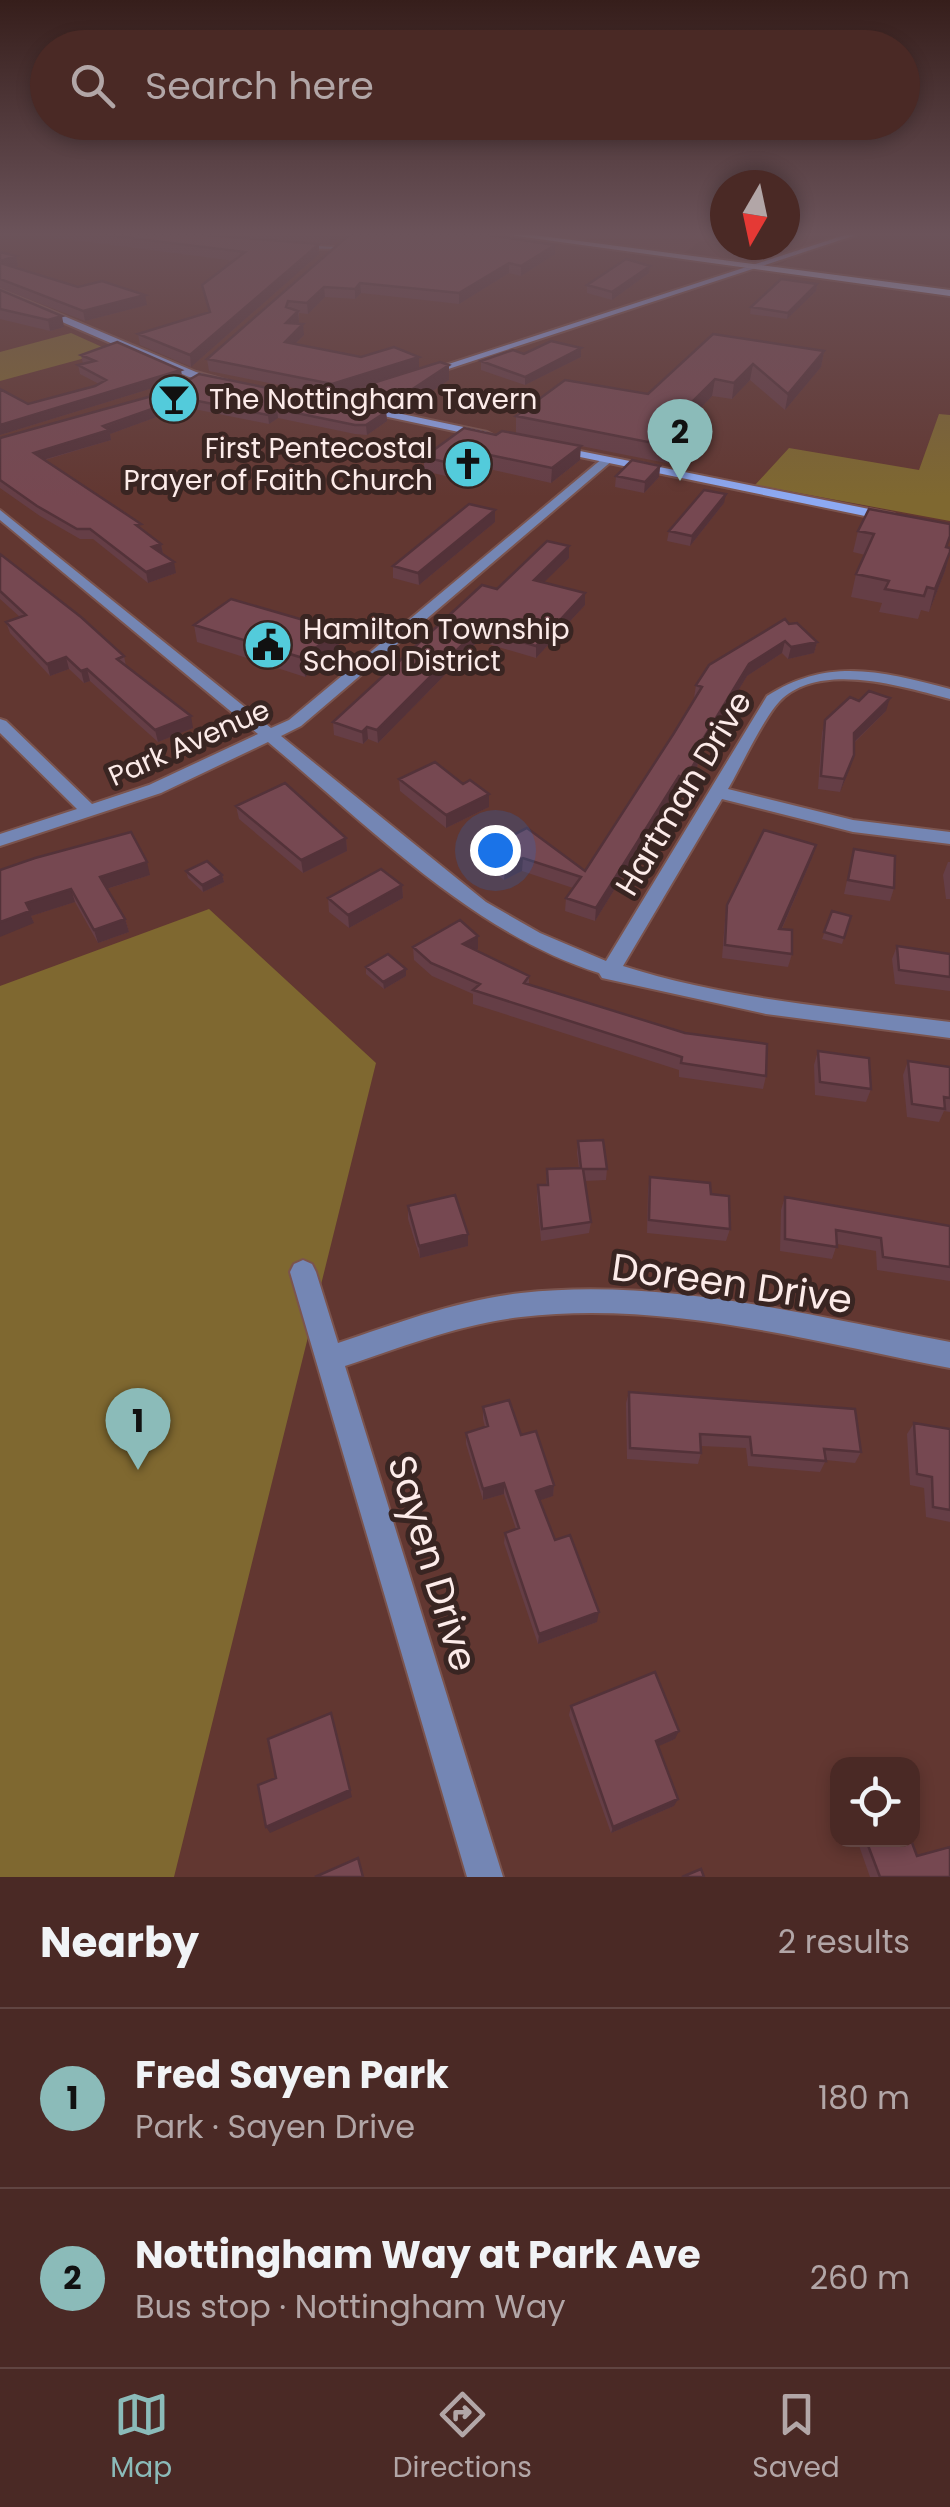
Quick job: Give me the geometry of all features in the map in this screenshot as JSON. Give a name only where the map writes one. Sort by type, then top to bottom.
[{"type":"street","points":[[71,323],[193,375],[232,383]]},
{"type":"street","points":[[413,378],[583,323]]},
{"type":"street","points":[[178,388],[192,382],[193,375],[206,364]]},
{"type":"street","points":[[333,403],[395,383]]},
{"type":"street","points":[[317,400],[503,438]]},
{"type":"street","points":[[538,446],[913,522]]},
{"type":"street","name":"Park Avenue","points":[[0,840],[90,812],[271,737],[295,723],[607,460]]},
{"type":"street","points":[[0,514],[478,907],[556,953],[610,973],[676,990],[950,1030]]},
{"type":"street","name":"Hartman Drive","points":[[610,973],[772,699],[801,682],[865,675],[950,694]]},
{"type":"street","points":[[0,724],[90,812]]},
{"type":"street","points":[[717,792],[853,826],[950,838]]},
{"type":"street","name":"Sayen Drive","points":[[304,1272],[485,1877]]},
{"type":"street","name":"Doreen Drive","points":[[330,1358],[451,1320],[519,1305],[589,1300],[651,1303],[950,1355]]},
{"type":"shaded area","points":[[71,333],[111,351],[0,381],[0,352]]},
{"type":"shaded area","points":[[939,414],[950,415],[950,521],[755,485],[789,448],[919,470]]},
{"type":"shaded area","points":[[209,909],[376,1063],[174,1877],[0,1877],[0,986]]},
{"type":"building","points":[[175,323],[228,323],[190,355],[138,334]]},
{"type":"building","points":[[249,323],[303,324],[285,342],[361,357],[394,347],[419,357],[332,384],[207,359]]},
{"type":"building","points":[[713,334],[824,351],[788,394],[753,364],[734,383],[715,379],[676,418],[696,422],[673,447],[516,416],[565,380],[648,394]]},
{"type":"building","points":[[551,341],[581,348],[525,377],[481,361],[513,350],[524,354]]},
{"type":"building","points":[[117,342],[181,370],[0,425],[0,389],[28,404],[95,386],[106,380],[78,365],[95,361],[81,355]]},
{"type":"building","points":[[440,362],[449,365],[402,396],[360,387]]},
{"type":"building","points":[[199,374],[386,412],[366,425],[355,425],[277,409],[268,415],[183,398],[103,426],[109,430],[34,453],[141,524],[136,525],[161,544],[152,547],[174,562],[146,572],[90,529],[77,529],[0,480],[0,438],[170,391]]},
{"type":"building","points":[[464,428],[581,446],[552,468],[471,451],[449,463],[424,457]]},
{"type":"building","points":[[632,460],[660,466],[645,482],[616,476]]},
{"type":"building","points":[[704,490],[726,494],[692,536],[669,531]]},
{"type":"building","points":[[469,504],[495,510],[418,573],[393,566]]},
{"type":"building","points":[[869,509],[950,524],[946,547],[950,552],[935,589],[927,587],[924,596],[885,589],[889,581],[856,574],[874,534],[858,531]]},
{"type":"building","points":[[547,541],[569,546],[534,580],[585,593],[536,646],[478,629],[377,730],[367,727],[362,732],[333,722],[482,585],[497,589]]},
{"type":"building","points":[[0,554],[124,656],[117,659],[191,716],[155,730],[87,669],[81,671],[66,657],[47,664],[6,622],[26,615],[0,591]]},
{"type":"building","points":[[231,599],[338,630],[303,658],[194,625]]},
{"type":"building","points":[[785,619],[789,624],[797,623],[817,642],[791,647],[785,641],[749,664],[694,754],[699,755],[686,778],[679,776],[596,908],[566,898],[581,877],[523,858],[505,867],[484,850],[527,828],[585,871],[702,687],[696,685],[709,665]]},
{"type":"building","points":[[869,691],[890,698],[854,733],[854,755],[844,779],[821,776],[825,720],[850,697],[859,701]]},
{"type":"building","points":[[435,762],[463,784],[470,780],[489,794],[446,815],[399,779]]},
{"type":"building","points":[[285,783],[346,838],[301,860],[236,806]]},
{"type":"building","points":[[764,830],[816,845],[779,929],[792,930],[792,954],[725,945],[727,905]]},
{"type":"building","points":[[131,832],[147,862],[100,877],[125,919],[94,930],[71,889],[26,903],[30,911],[0,922],[0,870]]},
{"type":"building","points":[[854,849],[895,856],[894,888],[848,880]]},
{"type":"building","points":[[207,861],[222,875],[202,885],[186,871]]},
{"type":"building","points":[[381,869],[402,885],[348,915],[328,898]]},
{"type":"building","points":[[832,911],[851,916],[844,938],[824,932]]},
{"type":"building","points":[[460,920],[478,936],[463,944],[529,976],[524,983],[685,1033],[767,1044],[766,1076],[681,1063],[682,1057],[473,990],[480,984],[431,963],[413,947]]},
{"type":"building","points":[[897,946],[950,954],[950,977],[899,970]]},
{"type":"building","points":[[388,954],[406,969],[383,982],[366,967]]},
{"type":"building","points":[[818,1051],[869,1058],[871,1089],[820,1082]]},
{"type":"building","points":[[908,1061],[950,1067],[950,1098],[944,1097],[945,1109],[912,1104]]},
{"type":"building","points":[[603,1140],[607,1169],[583,1169],[591,1222],[542,1229],[538,1185],[548,1185],[547,1169],[581,1168],[578,1141]]},
{"type":"building","points":[[650,1177],[710,1183],[711,1194],[729,1196],[730,1229],[649,1220]]},
{"type":"building","points":[[455,1195],[468,1234],[419,1246],[408,1206]]},
{"type":"building","points":[[785,1197],[950,1226],[950,1267],[883,1257],[881,1238],[836,1230],[837,1247],[785,1239]]},
{"type":"building","points":[[629,1392],[855,1409],[861,1452],[824,1449],[826,1461],[752,1455],[750,1437],[700,1434],[701,1453],[630,1448]]},
{"type":"building","points":[[509,1400],[521,1435],[536,1431],[554,1485],[536,1491],[555,1540],[570,1535],[599,1612],[539,1634],[505,1533],[519,1528],[504,1483],[483,1489],[466,1433],[488,1426],[483,1407]]},
{"type":"building","points":[[914,1423],[950,1429],[950,1510],[933,1507],[932,1477],[917,1474]]},
{"type":"building","points":[[655,1672],[679,1731],[656,1741],[678,1799],[613,1827],[571,1706]]},
{"type":"building","points":[[331,1713],[350,1790],[266,1827],[258,1785],[276,1778],[268,1739]]},
{"type":"building","points":[[869,1847],[914,1847],[917,1856],[950,1847],[950,1877],[880,1877]]},
{"type":"building","points":[[358,1858],[363,1877],[315,1877]]},
{"type":"building","points":[[701,1869],[704,1877],[682,1877]]},
{"type":"place","name":"The Nottingham Tavern","points":[[174,399]]},
{"type":"place","name":"First Pentecostal Prayer of Faith Church","points":[[468,464]]},
{"type":"place","name":"Nottingham Way at Park Ave","points":[[680,481]]},
{"type":"place","name":"Hamilton Township School District","points":[[268,645]]},
{"type":"place","name":"Fred Sayen Park","points":[[138,1470]]}]
